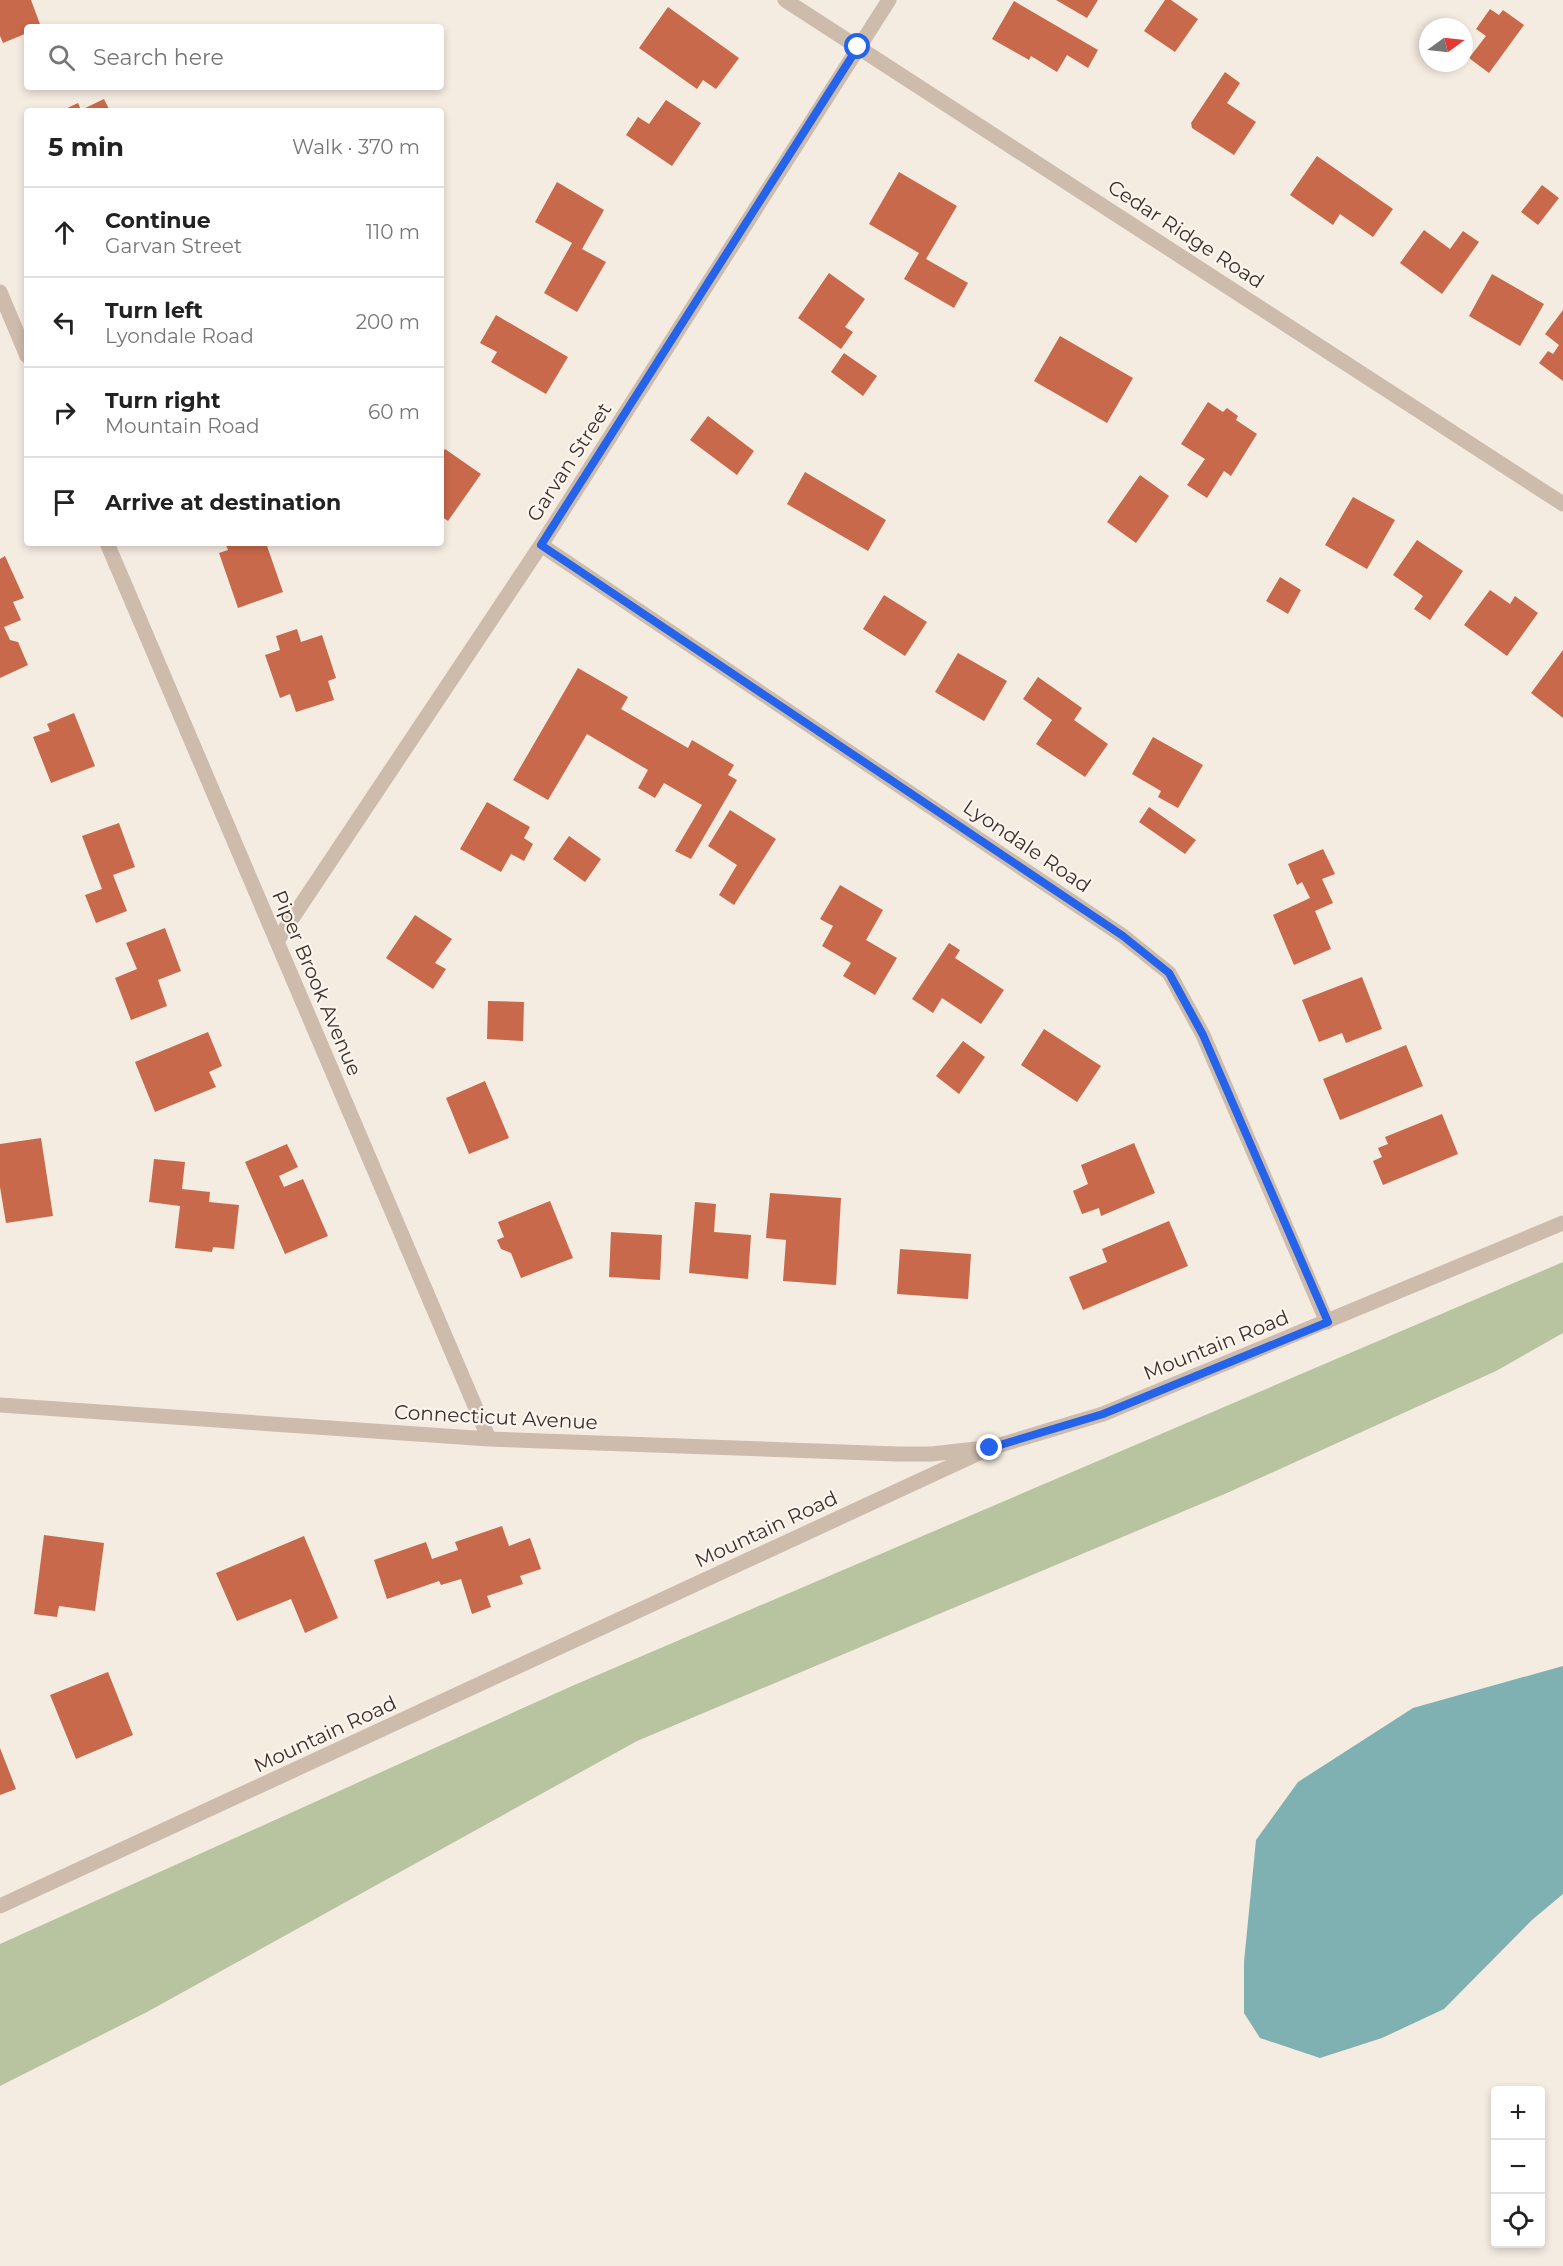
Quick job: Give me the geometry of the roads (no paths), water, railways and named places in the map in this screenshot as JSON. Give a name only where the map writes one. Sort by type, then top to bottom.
[{"type":"street","name":"Cedar Ridge Road","points":[[785,0],[1563,504]]},
{"type":"street","name":"Garvan Street","points":[[277,941],[541,545],[889,0]]},
{"type":"street","points":[[0,292],[24,349]]},
{"type":"street","name":"Lyondale Road","points":[[541,545],[1123,936],[1169,973],[1203,1035],[1328,1322]]},
{"type":"street","name":"Piper Brook Avenue","points":[[108,546],[489,1439]]},
{"type":"street","name":"Mountain Road","points":[[0,1906],[990,1448],[1103,1414],[1563,1223]]},
{"type":"street","name":"Connecticut Avenue","points":[[0,1406],[489,1439],[897,1454],[932,1454],[990,1448]]},
{"type":"water","points":[[1563,1666],[1563,1894],[1532,1920],[1444,2009],[1382,2038],[1320,2058],[1260,2038],[1244,2013],[1244,1962],[1256,1840],[1298,1782],[1413,1708]]}]
